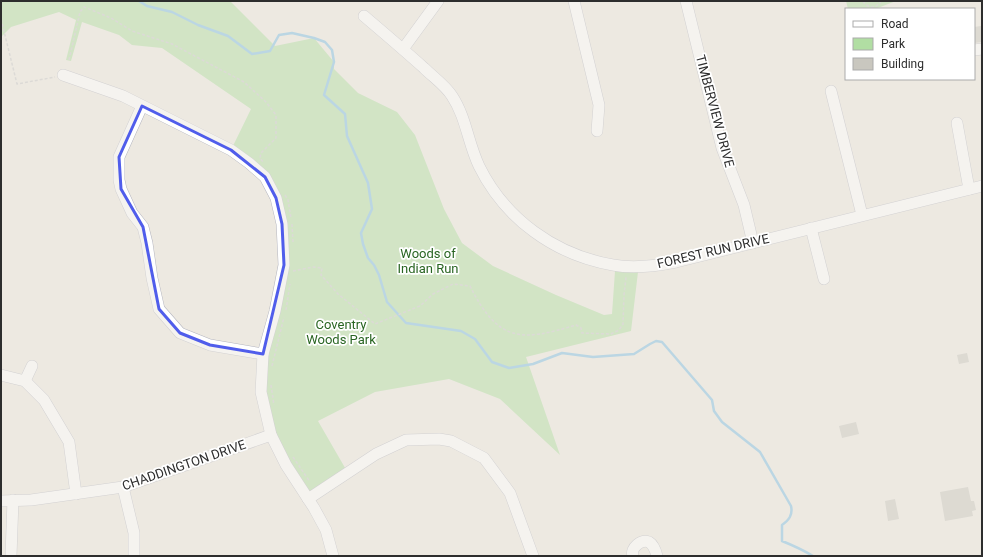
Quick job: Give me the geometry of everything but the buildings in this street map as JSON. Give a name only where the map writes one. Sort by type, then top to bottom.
[{"type":"street","points":[[403,49],[438,1]]},
{"type":"street","points":[[574,1],[599,105],[597,131]]},
{"type":"street","name":"TIMBERVIEW DRIVE","points":[[686,1],[722,148],[744,205],[753,243]]},
{"type":"street","name":"FOREST RUN DRIVE","points":[[364,16],[403,49],[451,94],[460,109],[478,164],[488,183],[517,219],[548,241],[572,253],[613,265],[657,265],[676,262],[982,186]]},
{"type":"street","points":[[63,75],[123,96],[231,150],[265,177],[276,198],[282,224],[284,265],[275,311],[263,354],[261,392],[271,435],[286,465],[326,530],[333,556]]},
{"type":"street","points":[[831,91],[862,215]]},
{"type":"street","points":[[142,106],[119,157],[119,180],[121,189],[132,214],[143,227],[148,243],[152,278],[159,309],[180,333],[210,345],[263,354]]},
{"type":"street","points":[[957,123],[969,189]]},
{"type":"street","points":[[811,228],[824,279]]},
{"type":"street","points":[[25,381],[32,366]]},
{"type":"street","points":[[1,375],[25,381],[44,400],[69,442],[76,494]]},
{"type":"street","name":"CHADDINGTON DRIVE","points":[[1,501],[31,500],[122,487],[271,435]]},
{"type":"street","points":[[308,499],[376,454],[406,440],[439,439],[451,441],[484,458],[510,493],[533,556]]},
{"type":"street","points":[[122,487],[134,533],[134,556]]},
{"type":"street","points":[[11,556],[13,500]]},
{"type":"street","points":[[632,556],[632,549],[643,542],[648,542],[652,545],[657,556]]},
{"type":"path","points":[[862,1],[869,7],[873,8],[881,1]]},
{"type":"path","points":[[69,60],[80,12],[84,7],[110,18],[132,31],[172,44],[244,82],[266,102],[276,115],[276,138],[261,153],[260,158],[264,163]]},
{"type":"path","points":[[1,19],[17,84],[63,75]]},
{"type":"path","points":[[282,190],[288,200],[293,228],[293,248]]},
{"type":"path","points":[[293,267],[292,271],[312,267],[322,268],[321,274],[338,294],[375,324],[420,306],[433,294],[453,284],[470,286],[477,301],[487,316],[502,328],[514,335],[539,335],[576,325],[580,328],[582,333],[611,334],[619,330],[623,324],[624,284],[628,266]]},
{"type":"path","points":[[271,370],[289,295],[291,279]]},
{"type":"path","points":[[271,384],[275,406]]},
{"type":"path","points":[[293,456],[310,482]]},
{"type":"highlighted area","points":[[142,106],[231,150],[265,177],[276,198],[282,224],[284,265],[263,354],[210,345],[180,333],[159,309],[143,227],[121,189],[119,157]]},
{"type":"green space","name":"Coventry Woods Park","points":[[1,1],[230,1],[275,46],[314,38],[334,62],[334,69],[358,93],[397,112],[415,135],[444,209],[462,243],[493,266],[604,315],[612,314],[615,271],[638,272],[631,331],[526,357],[560,455],[500,399],[449,379],[375,392],[318,421],[348,473],[308,499],[271,435],[261,392],[276,303],[282,224],[265,177],[231,150],[251,109],[162,48],[132,45],[119,35],[82,22],[71,61],[66,60],[76,20],[59,12],[11,27],[1,37]]},
{"type":"green space","points":[[846,1],[896,1],[878,8],[848,8]]},
{"type":"waterway","points":[[139,1],[147,6],[172,12],[198,25],[228,36],[252,54],[270,51],[279,35],[292,33],[325,42],[332,50],[334,62],[324,95],[345,114],[347,136],[368,183],[372,209],[361,233],[363,244],[368,258],[374,265],[379,275],[387,302],[406,323],[461,331],[475,339],[492,362],[509,368],[533,364],[562,353],[593,357],[634,354],[656,341],[662,342],[712,400],[714,411],[722,422],[760,452],[791,506],[790,517],[782,525],[782,541],[813,556]]},
{"type":"park label","name":"Woods of Indian Run","points":[[428,260]]}]
